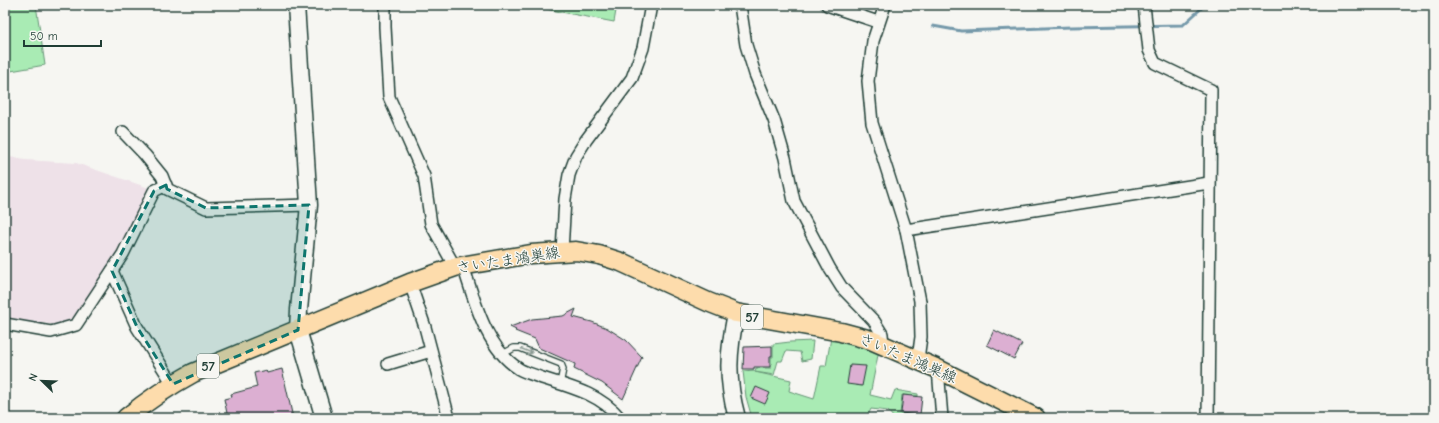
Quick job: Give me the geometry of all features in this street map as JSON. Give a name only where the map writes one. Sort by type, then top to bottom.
[{"type":"main road","name":"さいたま鴻巣線","points":[[126,418],[173,384],[193,373],[410,283],[459,266],[531,254],[562,251],[588,253],[620,262],[736,313],[841,332],[883,344],[938,368],[1036,418]]},
{"type":"street","points":[[296,5],[309,205],[298,330],[324,418]]},
{"type":"street","points":[[385,5],[389,97],[424,176],[431,224],[459,266],[485,329],[503,354],[520,369],[586,393],[600,400],[620,418]]},
{"type":"street","points":[[562,251],[565,199],[569,175],[576,156],[586,140],[632,78],[643,48],[651,5]]},
{"type":"street","points":[[740,5],[746,45],[755,74],[776,127],[785,158],[794,201],[830,269],[842,288],[874,321],[882,334],[883,344]]},
{"type":"street","points":[[827,5],[878,22]]},
{"type":"street","points":[[884,5],[873,41],[868,81],[872,124],[906,230],[920,301],[921,337],[918,359]]},
{"type":"street","points":[[1144,5],[1149,50],[1155,63],[1211,90],[1208,418]]},
{"type":"street","points":[[123,132],[145,155],[162,176],[168,189],[206,208],[309,205]]},
{"type":"street","points":[[906,230],[1209,183]]},
{"type":"street","points":[[5,324],[50,332],[76,325],[124,254],[154,191],[166,185]]},
{"type":"street","points":[[112,271],[137,327],[173,384]]},
{"type":"street","points":[[410,283],[431,351],[449,418]]},
{"type":"street","points":[[736,313],[729,351],[729,367],[730,387],[737,418]]},
{"type":"street","points":[[388,364],[431,351]]},
{"type":"street","points":[[938,368],[942,418]]},
{"type":"lane","points":[[503,354],[514,348],[520,348],[561,364],[563,369],[560,384]]},
{"type":"highlighted area","points":[[166,185],[167,189],[206,208],[309,205],[298,330],[173,384],[137,327],[112,271],[154,191]]},
{"type":"shaded area","points":[[5,156],[25,160],[76,163],[149,188],[149,194],[119,252],[73,318],[57,325],[5,318]]},
{"type":"green space","points":[[5,5],[36,5],[45,65],[5,72]]},
{"type":"green space","points":[[524,5],[617,5],[614,22]]},
{"type":"green space","points":[[831,338],[879,350],[870,395],[891,400],[895,390],[918,394],[918,396],[902,395],[900,414],[918,416],[918,418],[894,418],[888,411],[871,409],[865,418],[752,418],[746,397],[743,371],[754,370],[755,372],[791,380],[789,391],[814,399],[821,366],[826,366]]},
{"type":"green space","points":[[813,341],[811,359],[802,361],[800,352],[786,351],[782,361],[778,361],[774,375],[755,372],[756,368],[771,368],[773,344]]},
{"type":"building","points":[[576,309],[573,317],[607,328],[626,340],[642,357],[623,399],[602,383],[574,369],[575,364],[539,348],[535,339],[515,331],[516,330],[510,327],[532,319],[563,316]]},
{"type":"building","points":[[994,330],[1022,344],[1014,359],[987,345]]},
{"type":"building","points":[[772,346],[770,367],[743,369],[744,347]]},
{"type":"building","points":[[850,365],[866,366],[862,386],[847,384]]},
{"type":"building","points":[[282,369],[293,418],[228,418],[224,399],[232,397],[231,394],[257,387],[254,373],[266,370],[267,373]]},
{"type":"building","points":[[756,387],[770,393],[765,404],[751,398]]},
{"type":"building","points":[[903,395],[922,397],[920,415],[901,413]]},
{"type":"waterway","points":[[933,26],[961,31],[1183,25],[1205,5]]}]
